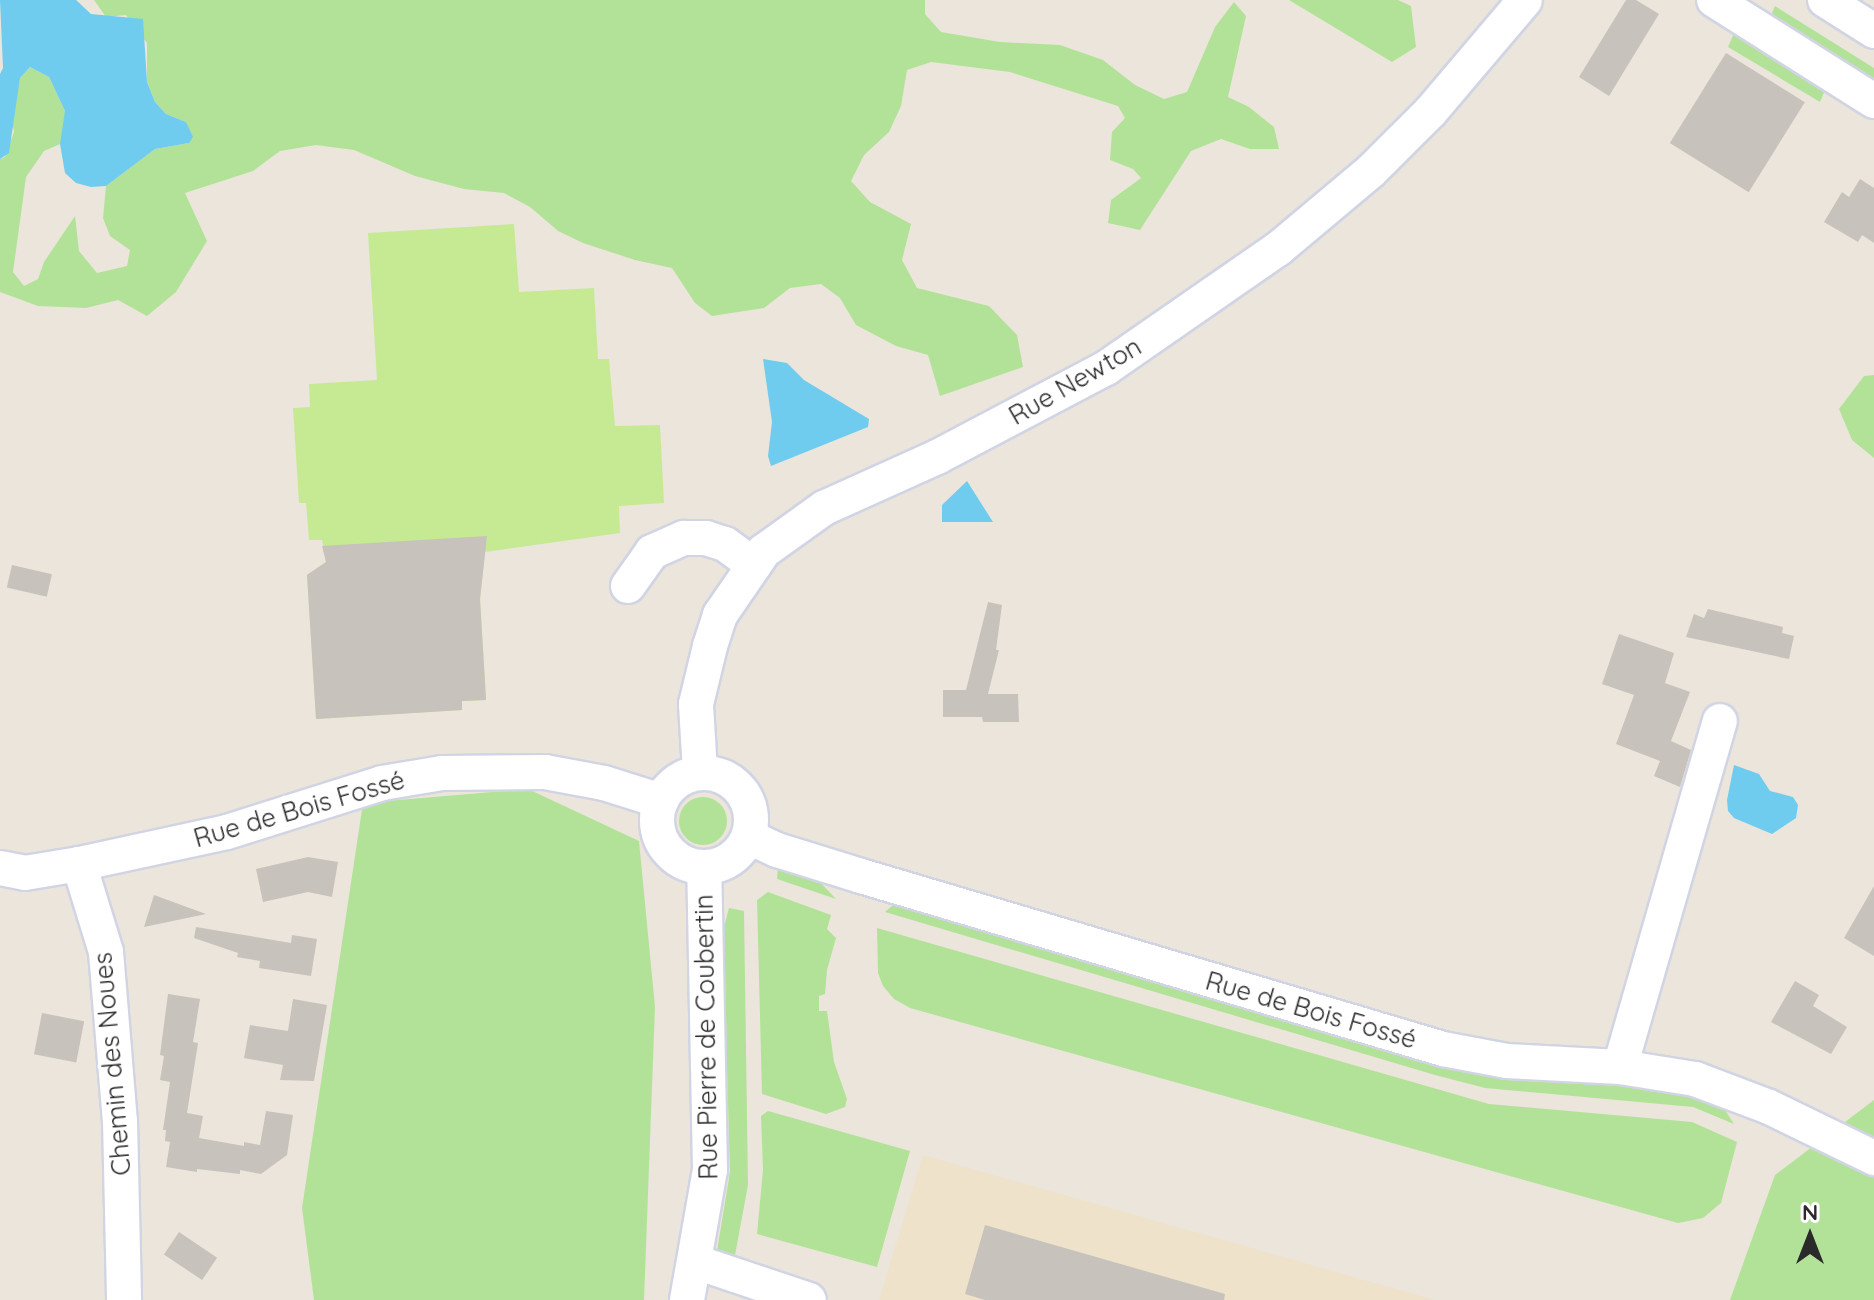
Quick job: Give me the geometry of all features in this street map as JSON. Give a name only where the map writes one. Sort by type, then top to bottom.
[{"type":"street","name":"Rue Newton","points":[[700,772],[696,704],[710,646],[720,615],[764,551],[824,508],[939,456],[1106,368],[1278,249],[1381,161],[1431,111],[1525,0]]},
{"type":"street","points":[[1714,0],[1759,11],[1874,101]]},
{"type":"street","points":[[1825,0],[1874,31]]},
{"type":"street","points":[[628,586],[652,552],[684,538],[706,538],[725,544],[754,565]]},
{"type":"street","points":[[1620,1067],[1720,721]]},
{"type":"street","name":"Rue de Bois Fossé","points":[[79,864],[227,832],[382,783],[442,773],[545,772],[633,791],[661,801]]},
{"type":"street","points":[[700,772],[719,775],[742,792],[752,818],[749,837],[739,853],[723,864],[704,868],[686,864],[670,853],[660,837],[657,819],[661,801],[670,787],[700,772]]},
{"type":"street","name":"Rue de Bois Fossé","points":[[749,837],[777,850],[876,881],[1443,1049],[1507,1061],[1620,1067],[1695,1079],[1769,1107],[1874,1158]]},
{"type":"street","points":[[0,868],[25,873],[79,864]]},
{"type":"street","name":"Chemin des Noues","points":[[79,864],[106,952],[120,1121],[124,1300]]},
{"type":"street","name":"Rue Pierre de Coubertin","points":[[687,1300],[710,1170],[704,868]]},
{"type":"street","points":[[696,1262],[809,1300]]},
{"type":"shaded area","points":[[923,1155],[1435,1300],[879,1300]]},
{"type":"green space","points":[[94,0],[925,0],[925,14],[941,32],[1000,42],[1060,45],[1103,60],[1135,85],[1164,99],[1187,92],[1215,27],[1234,2],[1246,16],[1228,97],[1249,107],[1274,127],[1279,149],[1250,149],[1221,139],[1191,151],[1140,230],[1108,223],[1111,200],[1141,178],[1133,169],[1110,160],[1112,132],[1125,118],[1118,106],[1010,72],[931,62],[907,70],[901,106],[889,132],[864,155],[851,181],[870,202],[911,224],[902,260],[917,288],[989,306],[1017,335],[1023,367],[940,396],[928,355],[896,346],[856,325],[840,298],[821,284],[790,288],[764,308],[712,316],[695,303],[672,268],[583,243],[558,231],[530,207],[504,193],[464,189],[415,176],[354,150],[316,145],[280,151],[253,171],[185,193],[207,241],[176,292],[147,316],[118,300],[86,308],[38,306],[0,292],[0,159],[5,157],[14,132],[11,119],[20,78],[30,67],[49,77],[65,111],[65,130],[60,144],[44,151],[26,177],[13,272],[24,286],[38,279],[44,262],[75,216],[79,251],[97,273],[127,266],[130,250],[110,236],[103,218],[106,186],[155,149],[189,143],[186,122],[166,114],[155,102],[147,82],[147,43],[126,15],[106,17]]},
{"type":"green space","points":[[1289,0],[1398,0],[1411,6],[1416,47],[1392,62]]},
{"type":"green space","points":[[1775,6],[1874,68],[1874,79],[1777,21],[1772,13]]},
{"type":"green space","points":[[1734,33],[1825,90],[1820,102],[1728,47]]},
{"type":"green space","points":[[514,224],[519,292],[594,288],[598,359],[609,359],[615,426],[660,425],[664,503],[619,506],[620,533],[485,552],[480,599],[486,700],[462,701],[462,710],[316,719],[307,575],[326,562],[322,540],[309,540],[306,503],[299,503],[293,408],[310,407],[309,384],[377,380],[368,233]]},
{"type":"green space","points":[[1874,375],[1874,458],[1852,440],[1839,409],[1864,376]]},
{"type":"green space","points":[[528,789],[639,841],[655,1007],[644,1300],[314,1300],[302,1208],[363,803]]},
{"type":"green space","points":[[703,797],[720,804],[727,821],[720,838],[703,845],[686,838],[679,821],[686,804]]},
{"type":"green space","points":[[778,867],[817,879],[836,899],[777,879]]},
{"type":"green space","points":[[768,892],[831,915],[827,929],[836,938],[827,970],[825,994],[819,996],[819,1011],[827,1011],[834,1062],[847,1099],[845,1107],[826,1114],[762,1094],[757,900]]},
{"type":"green space","points":[[895,903],[1478,1072],[1677,1090],[1702,1096],[1725,1110],[1734,1124],[1693,1107],[1485,1088],[1435,1075],[885,912]]},
{"type":"green space","points":[[729,908],[744,911],[748,1185],[733,1266],[717,1251],[730,1172],[723,931]]},
{"type":"green space","points":[[877,928],[1489,1104],[1692,1122],[1737,1142],[1721,1203],[1703,1218],[1678,1223],[910,1008],[894,999],[883,986],[878,973]]},
{"type":"green space","points":[[1874,1100],[1874,1300],[1730,1300],[1775,1175]]},
{"type":"green space","points":[[768,1111],[910,1151],[877,1267],[757,1234],[763,1170],[761,1116]]},
{"type":"water","points":[[0,0],[76,0],[91,14],[143,19],[147,82],[155,102],[166,114],[186,122],[193,137],[189,143],[155,149],[106,186],[91,187],[76,183],[65,173],[60,144],[65,111],[49,77],[30,67],[20,78],[9,153],[0,159],[0,74],[3,68]]},
{"type":"water","points":[[763,359],[787,363],[804,380],[869,419],[868,427],[771,466],[768,456],[772,422]]},
{"type":"water","points":[[967,481],[993,522],[942,522],[942,505]]},
{"type":"water","points":[[1734,765],[1759,774],[1770,791],[1793,797],[1798,805],[1796,818],[1772,834],[1734,818],[1728,811],[1727,800]]},
{"type":"building","points":[[1626,0],[1636,0],[1659,14],[1609,96],[1579,77]]},
{"type":"building","points":[[1726,53],[1805,102],[1749,192],[1670,143]]},
{"type":"building","points":[[1860,179],[1874,188],[1874,243],[1862,235],[1858,242],[1824,222],[1842,192],[1849,197]]},
{"type":"building","points":[[487,536],[480,599],[486,700],[462,701],[462,710],[316,719],[307,575],[326,562],[322,546]]},
{"type":"building","points":[[12,565],[52,574],[47,597],[7,587]]},
{"type":"building","points":[[988,602],[1002,605],[996,650],[999,650],[988,694],[1018,694],[1019,722],[983,722],[982,717],[943,717],[943,690],[966,690]]},
{"type":"building","points":[[1708,609],[1783,627],[1782,633],[1794,636],[1789,659],[1686,637],[1694,614],[1704,618]]},
{"type":"building","points":[[1619,634],[1674,653],[1665,683],[1690,692],[1671,741],[1691,750],[1680,787],[1654,776],[1660,761],[1616,744],[1634,695],[1602,684]]},
{"type":"building","points":[[308,857],[338,862],[332,897],[308,892],[263,902],[256,869]]},
{"type":"building","points":[[1874,886],[1874,956],[1844,938]]},
{"type":"building","points":[[154,895],[206,914],[144,927]]},
{"type":"building","points":[[196,927],[291,943],[292,935],[317,939],[311,976],[259,968],[260,961],[237,957],[238,953],[194,938]]},
{"type":"building","points":[[1795,981],[1819,995],[1813,1006],[1847,1027],[1831,1054],[1771,1022]]},
{"type":"building","points":[[168,994],[200,999],[193,1042],[198,1043],[187,1113],[203,1116],[199,1138],[244,1146],[244,1142],[260,1145],[266,1111],[293,1115],[287,1155],[261,1174],[240,1170],[240,1174],[197,1169],[197,1172],[166,1167],[170,1142],[165,1141],[166,1130],[163,1130],[170,1082],[160,1080],[164,1056],[160,1055]]},
{"type":"building","points":[[293,999],[327,1005],[314,1081],[280,1080],[283,1065],[244,1058],[250,1025],[288,1031]]},
{"type":"building","points":[[42,1013],[84,1021],[76,1062],[34,1054]]},
{"type":"building","points":[[985,1225],[1225,1294],[1224,1300],[985,1300],[965,1294]]},
{"type":"building","points":[[179,1232],[217,1258],[202,1280],[164,1254]]}]
